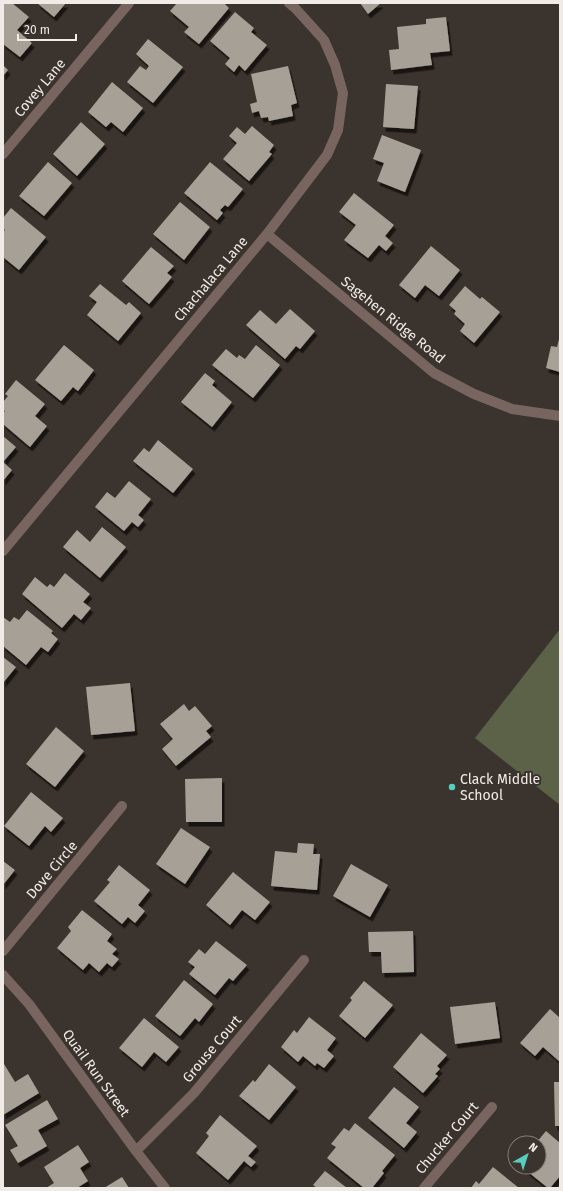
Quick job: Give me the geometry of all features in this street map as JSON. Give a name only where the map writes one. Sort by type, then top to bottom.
[{"type":"street","name":"Covey Lane","points":[[3,154],[129,3]]},
{"type":"street","name":"Chachalaca Lane","points":[[3,551],[267,234],[327,155],[338,130],[343,93],[324,40],[289,3]]},
{"type":"street","name":"Sagehen Ridge Road","points":[[267,234],[434,373],[474,394],[512,409],[560,416]]},
{"type":"street","name":"Dove Circle","points":[[3,951],[122,806]]},
{"type":"street","name":"Grouse Court","points":[[136,1151],[194,1093],[304,960]]},
{"type":"street","name":"Quail Run Street","points":[[3,975],[29,1004],[136,1151],[165,1188]]},
{"type":"street","name":"Chucker Court","points":[[424,1188],[492,1106]]},
{"type":"green space","points":[[560,629],[560,805],[475,738]]},
{"type":"building","points":[[3,3],[12,3],[29,17],[17,30],[32,43],[20,57],[3,44]]},
{"type":"building","points":[[37,3],[66,3],[54,17]]},
{"type":"building","points":[[177,3],[224,3],[229,8],[199,44],[184,32],[189,27],[170,11]]},
{"type":"building","points":[[360,3],[381,3],[368,14]]},
{"type":"building","points":[[235,12],[254,28],[251,32],[267,45],[245,71],[239,65],[234,72],[225,64],[230,58],[210,41]]},
{"type":"building","points":[[446,17],[450,51],[430,53],[432,65],[391,70],[389,50],[399,49],[397,27],[426,24],[426,19]]},
{"type":"building","points":[[148,39],[183,67],[153,103],[127,82],[140,66],[146,70],[149,66],[136,54]]},
{"type":"building","points":[[3,65],[8,70],[3,76]]},
{"type":"building","points":[[288,66],[297,103],[291,105],[293,116],[269,121],[268,117],[261,118],[259,111],[252,113],[250,104],[257,102],[251,74]]},
{"type":"building","points":[[112,82],[143,108],[123,132],[111,122],[106,127],[88,112]]},
{"type":"building","points":[[386,84],[418,86],[414,129],[383,127]]},
{"type":"building","points":[[81,122],[105,144],[77,176],[53,154]]},
{"type":"building","points":[[252,126],[274,145],[269,152],[272,154],[249,181],[223,159],[237,143],[229,136],[237,127],[245,134]]},
{"type":"building","points":[[382,135],[421,150],[405,192],[377,181],[384,163],[373,159]]},
{"type":"building","points":[[48,162],[72,183],[44,216],[19,196]]},
{"type":"building","points":[[210,162],[243,189],[228,207],[225,205],[220,210],[223,213],[217,220],[184,193]]},
{"type":"building","points":[[354,193],[394,225],[385,236],[393,243],[386,251],[379,245],[368,258],[344,240],[356,225],[339,212]]},
{"type":"building","points":[[180,202],[210,227],[184,260],[153,234]]},
{"type":"building","points":[[11,208],[46,237],[19,270],[3,257],[3,232],[5,230],[3,228],[3,218]]},
{"type":"building","points":[[431,246],[460,270],[439,296],[425,285],[415,298],[399,285]]},
{"type":"building","points":[[151,247],[174,266],[167,273],[172,277],[149,304],[122,281]]},
{"type":"building","points":[[100,284],[126,305],[129,302],[141,313],[118,341],[87,315],[97,302],[89,296]]},
{"type":"building","points":[[465,286],[480,299],[482,297],[500,312],[474,343],[460,331],[465,324],[454,314],[456,311],[449,305]]},
{"type":"building","points":[[290,309],[315,331],[300,349],[296,346],[285,359],[246,325],[260,310],[276,324]]},
{"type":"building","points":[[559,339],[560,372],[546,368],[551,346],[557,347]]},
{"type":"building","points":[[64,345],[94,370],[78,391],[73,387],[61,401],[35,380]]},
{"type":"building","points":[[256,345],[280,365],[253,398],[212,365],[226,349],[237,358],[239,355],[245,359]]},
{"type":"building","points":[[205,373],[215,381],[212,385],[232,402],[212,427],[181,402]]},
{"type":"building","points":[[16,380],[45,404],[35,416],[47,426],[30,447],[3,424],[3,413],[5,411],[3,410],[3,402],[8,396],[5,394]]},
{"type":"building","points":[[3,436],[16,447],[3,462]]},
{"type":"building","points":[[158,440],[193,469],[173,493],[133,461],[144,448],[149,452]]},
{"type":"building","points":[[3,462],[12,470],[3,481]]},
{"type":"building","points":[[129,481],[151,499],[138,515],[144,520],[138,527],[132,522],[124,531],[95,507],[107,492],[115,498]]},
{"type":"building","points":[[102,527],[126,547],[100,578],[63,547],[77,530],[90,542]]},
{"type":"building","points":[[65,573],[90,594],[83,602],[91,608],[81,620],[74,614],[62,628],[22,594],[35,577],[47,587],[50,584],[54,587]]},
{"type":"building","points":[[27,610],[53,631],[51,633],[58,639],[48,652],[41,647],[26,665],[3,646],[3,617],[10,622],[14,617],[19,620]]},
{"type":"building","points":[[3,657],[16,667],[3,683]]},
{"type":"building","points":[[130,683],[135,731],[91,735],[86,687]]},
{"type":"building","points":[[184,704],[189,711],[195,706],[212,726],[206,731],[211,737],[176,766],[162,749],[173,739],[160,724]]},
{"type":"building","points":[[56,727],[84,751],[55,787],[26,764]]},
{"type":"building","points":[[222,778],[222,822],[186,822],[185,779]]},
{"type":"building","points":[[31,792],[63,818],[51,832],[45,826],[29,846],[4,826]]},
{"type":"building","points":[[181,828],[210,847],[185,884],[156,864]]},
{"type":"building","points":[[298,843],[314,844],[313,854],[320,854],[317,890],[271,886],[275,851],[297,853]]},
{"type":"building","points":[[3,861],[15,870],[3,885]]},
{"type":"building","points":[[351,864],[388,885],[370,917],[333,896]]},
{"type":"building","points":[[119,865],[150,890],[138,905],[145,911],[135,923],[128,917],[122,924],[94,901],[110,882],[107,880]]},
{"type":"building","points":[[233,872],[270,902],[255,920],[242,910],[230,925],[206,905]]},
{"type":"building","points":[[82,910],[112,934],[107,941],[117,949],[112,954],[119,959],[112,967],[107,963],[99,972],[89,963],[83,970],[57,948],[71,931],[68,927]]},
{"type":"building","points":[[413,931],[414,972],[382,973],[381,952],[369,952],[368,932]]},
{"type":"building","points":[[216,941],[247,965],[233,981],[229,978],[215,995],[189,974],[195,967],[188,962],[199,949],[205,954]]},
{"type":"building","points":[[184,980],[213,1004],[199,1022],[195,1018],[180,1036],[155,1016]]},
{"type":"building","points":[[364,981],[393,1005],[365,1038],[339,1016],[352,1000],[350,998]]},
{"type":"building","points":[[495,1002],[500,1038],[455,1044],[450,1007]]},
{"type":"building","points":[[550,1009],[560,1018],[560,1062],[543,1047],[535,1056],[520,1043]]},
{"type":"building","points":[[309,1017],[336,1038],[327,1050],[334,1056],[324,1068],[317,1063],[315,1066],[303,1056],[298,1062],[281,1047],[294,1030],[297,1033]]},
{"type":"building","points":[[144,1018],[179,1047],[166,1062],[154,1052],[142,1067],[119,1048]]},
{"type":"building","points":[[421,1033],[447,1055],[437,1066],[440,1069],[435,1074],[438,1076],[423,1093],[393,1067]]},
{"type":"building","points":[[4,1064],[15,1082],[28,1074],[39,1093],[3,1115],[3,1065]]},
{"type":"building","points":[[269,1064],[296,1087],[269,1120],[239,1096],[253,1080],[255,1082]]},
{"type":"building","points":[[554,1082],[560,1082],[560,1126],[555,1126]]},
{"type":"building","points":[[394,1087],[419,1107],[406,1123],[417,1132],[404,1148],[368,1118]]},
{"type":"building","points":[[47,1100],[58,1119],[38,1130],[47,1146],[18,1163],[10,1150],[18,1146],[5,1125]]},
{"type":"building","points":[[220,1115],[257,1146],[248,1156],[256,1162],[251,1167],[244,1161],[228,1180],[196,1153],[209,1136],[206,1133]]},
{"type":"building","points":[[355,1123],[395,1155],[382,1171],[384,1173],[372,1188],[364,1188],[327,1158],[336,1147],[331,1144],[344,1128],[349,1131]]},
{"type":"building","points":[[546,1131],[560,1143],[560,1176],[550,1188],[532,1175],[547,1175],[547,1135],[543,1135]]},
{"type":"building","points":[[78,1145],[89,1162],[80,1168],[88,1181],[77,1188],[46,1188],[54,1183],[44,1167]]},
{"type":"building","points":[[493,1167],[519,1188],[471,1188],[476,1181],[479,1184]]},
{"type":"building","points":[[325,1171],[347,1188],[317,1188],[313,1185]]},
{"type":"building","points":[[122,1177],[129,1188],[104,1188]]},
{"type":"place","name":"Clack Middle School","points":[[452,787]]}]
